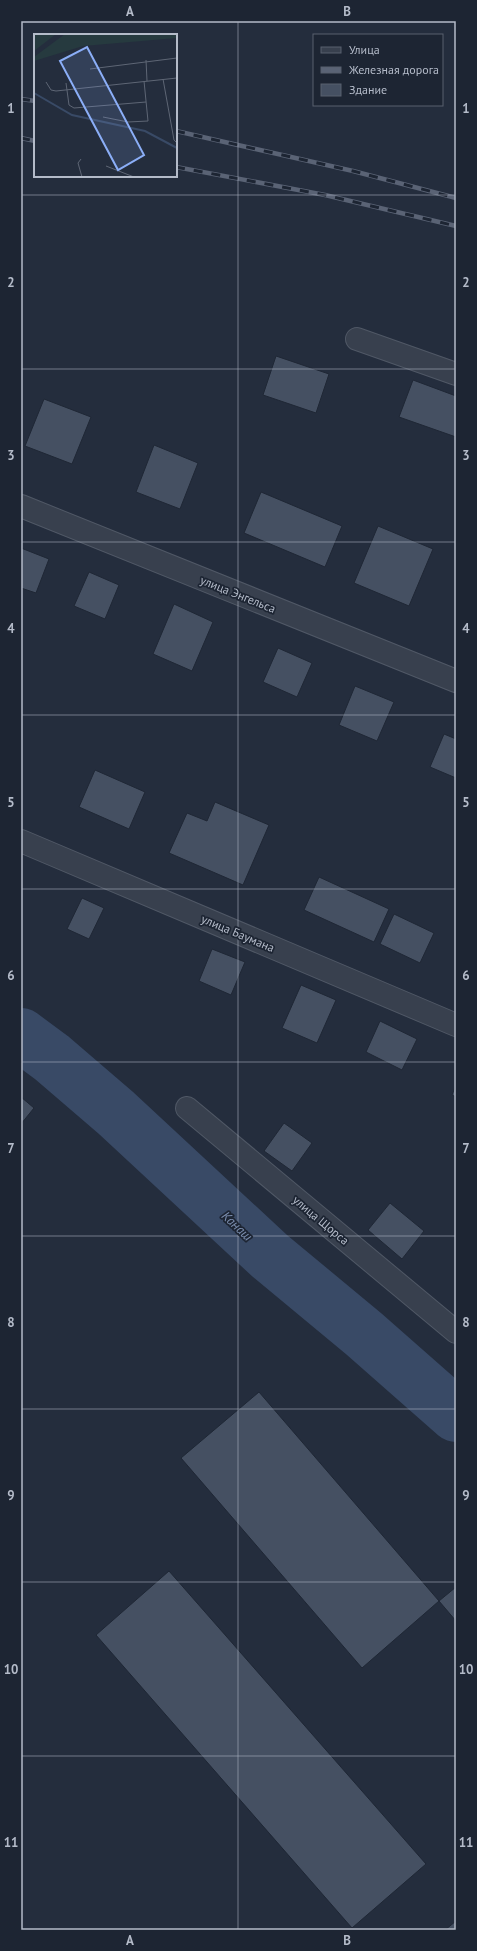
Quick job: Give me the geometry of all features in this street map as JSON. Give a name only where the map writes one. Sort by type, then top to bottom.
[{"type":"street","points":[[358,339],[456,374]]},
{"type":"street","name":"улица Энгельса","points":[[21,506],[456,681]]},
{"type":"street","name":"улица Баумана","points":[[21,841],[456,1024]]},
{"type":"street","name":"улица Щорса","points":[[187,1108],[456,1332]]},
{"type":"building","points":[[276,356],[329,374],[316,413],[263,395]]},
{"type":"building","points":[[413,380],[456,396],[456,437],[399,417]]},
{"type":"building","points":[[44,399],[91,417],[72,464],[25,446]]},
{"type":"building","points":[[154,445],[198,463],[180,509],[136,492]]},
{"type":"building","points":[[261,492],[342,526],[325,567],[244,533]]},
{"type":"building","points":[[378,526],[433,549],[409,606],[354,583]]},
{"type":"building","points":[[21,548],[49,559],[36,593],[21,588]]},
{"type":"building","points":[[89,572],[119,585],[105,619],[74,606]]},
{"type":"building","points":[[174,604],[213,622],[192,671],[153,654]]},
{"type":"building","points":[[278,648],[312,663],[297,697],[263,682]]},
{"type":"building","points":[[355,686],[394,702],[377,741],[339,725]]},
{"type":"building","points":[[444,734],[456,739],[456,778],[430,767]]},
{"type":"building","points":[[95,770],[145,792],[129,829],[79,807]]},
{"type":"building","points":[[215,802],[269,825],[243,885],[169,853],[187,813],[207,821]]},
{"type":"building","points":[[319,877],[389,909],[374,942],[304,910]]},
{"type":"building","points":[[82,898],[104,908],[89,939],[67,929]]},
{"type":"building","points":[[394,914],[434,933],[420,963],[380,944]]},
{"type":"building","points":[[212,949],[245,962],[231,995],[199,981]]},
{"type":"building","points":[[301,985],[336,1000],[317,1043],[282,1028]]},
{"type":"building","points":[[380,1021],[417,1039],[402,1070],[366,1052]]},
{"type":"building","points":[[456,1085],[456,1097],[452,1095]]},
{"type":"building","points":[[21,1097],[34,1108],[21,1124]]},
{"type":"building","points":[[284,1123],[312,1143],[292,1171],[264,1151]]},
{"type":"building","points":[[390,1203],[424,1231],[402,1259],[368,1230]]},
{"type":"building","points":[[259,1392],[439,1601],[362,1668],[181,1458]]},
{"type":"building","points":[[169,1571],[426,1864],[352,1928],[96,1635]]},
{"type":"building","points":[[456,1587],[456,1621],[439,1601]]},
{"type":"building","points":[[456,1921],[456,1930],[445,1930]]},
{"type":"waterway","name":"Канаш","points":[[21,1035],[52,1058],[116,1113],[270,1256],[364,1334],[456,1415]]},
{"type":"railway","points":[[21,99],[34,101]]},
{"type":"railway","points":[[177,131],[353,171],[456,198]]},
{"type":"railway","points":[[21,138],[34,141]]},
{"type":"railway","points":[[177,167],[325,195],[456,226]]}]
